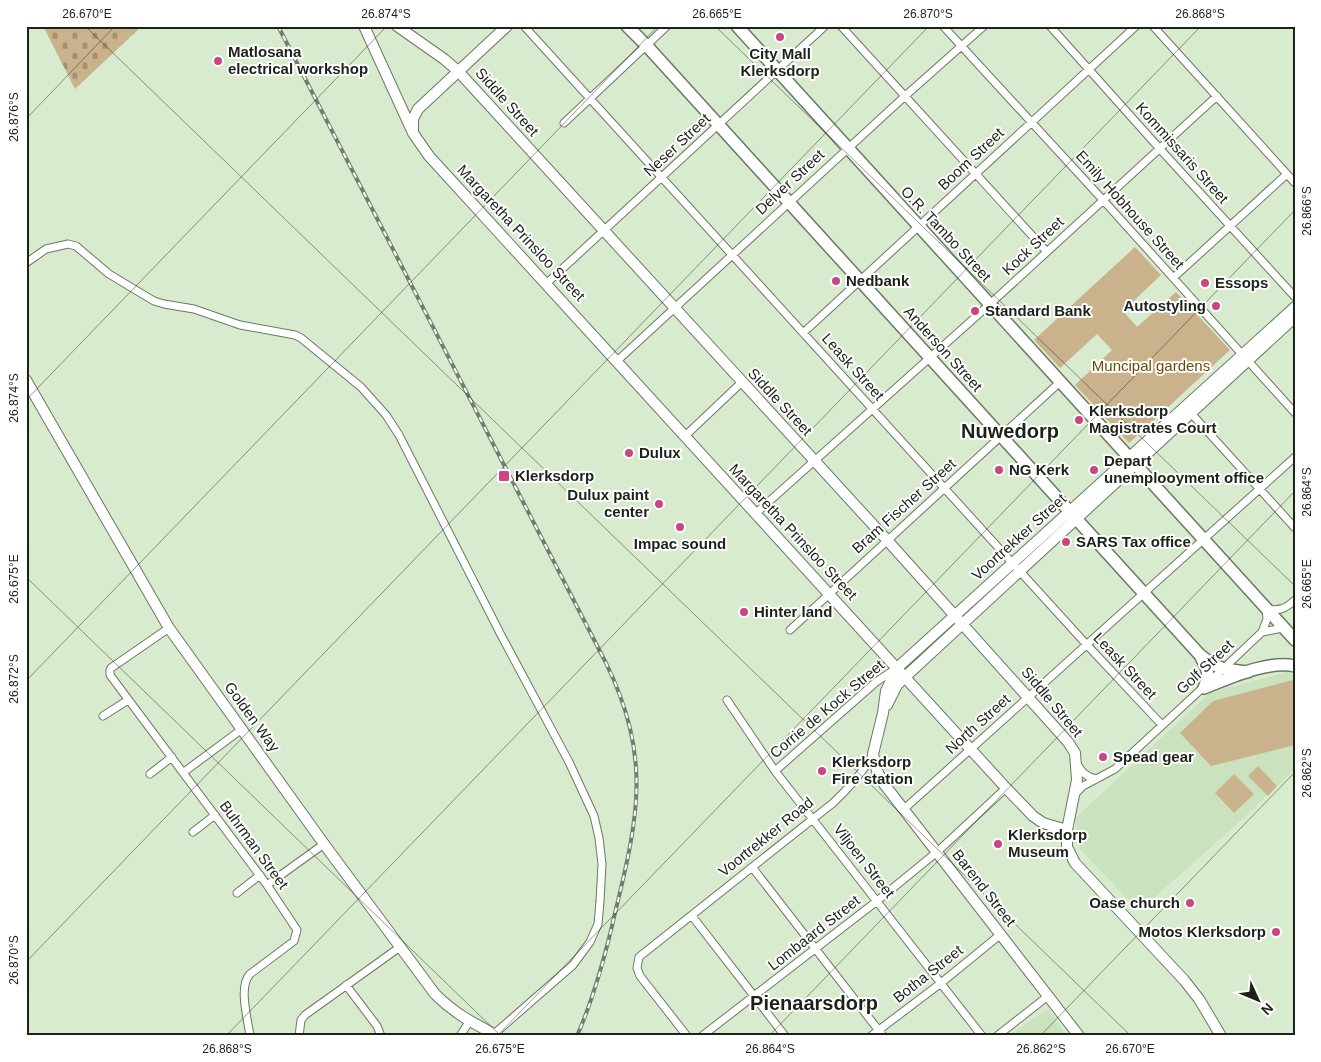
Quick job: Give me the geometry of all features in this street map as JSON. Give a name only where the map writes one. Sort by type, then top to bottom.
[{"type":"main road","name":"Anderson Street","points":[[627,26],[1199,654],[1213,665],[1223,669],[1248,672]]},
{"type":"main road","name":"O.R. Tambo Street","points":[[736,26],[1295,640]]},
{"type":"main road","points":[[1199,654],[1208,670],[1204,688]]},
{"type":"main road","points":[[1204,688],[1248,672],[1284,664],[1295,666]]},
{"type":"street","name":"Margaretha Prinsloo Street","points":[[364,26],[414,133],[429,156],[1006,788],[1033,816],[1043,823],[1067,830]]},
{"type":"street","name":"Siddle Street","points":[[397,26],[458,71],[887,540],[1068,742],[1075,753],[1077,780],[1067,830]]},
{"type":"street","points":[[414,133],[413,120],[418,109],[508,26]]},
{"type":"street","name":"Leask Street","points":[[524,26],[1162,725]]},
{"type":"street","points":[[564,123],[667,26]]},
{"type":"street","name":"Neser Street","points":[[547,284],[825,26]]},
{"type":"street","points":[[841,26],[1047,252]]},
{"type":"street","name":"Emily Hobhouse Street","points":[[943,26],[1295,413]]},
{"type":"street","name":"Delver Street","points":[[617,361],[847,149],[984,26]]},
{"type":"street","name":"Kommissaris Street","points":[[1050,26],[1295,297]]},
{"type":"street","name":"Boom Street","points":[[803,333],[1136,26]]},
{"type":"street","points":[[1153,26],[1295,183]]},
{"type":"street","name":"Kock Street","points":[[755,514],[873,410],[1217,96]]},
{"type":"street","points":[[1173,278],[1287,174]]},
{"type":"street","points":[[26,263],[55,246],[68,244],[76,246],[109,274],[154,301],[194,309],[240,325],[296,335],[361,387],[386,415],[399,435],[501,635],[569,762],[594,816],[599,838],[602,864],[600,902],[598,924],[590,942],[573,965],[495,1035]]},
{"type":"street","name":"Voortrekker Street","points":[[1245,358],[1295,307]]},
{"type":"street","name":"Voortrekker Street","points":[[905,677],[959,620],[1016,566],[1245,358],[1295,317]]},
{"type":"street","name":"Golden Way","points":[[26,380],[169,628],[324,844],[436,994],[469,1022],[495,1035]]},
{"type":"street","points":[[684,436],[742,382]]},
{"type":"street","name":"Bram Fischer Street","points":[[790,630],[1060,382]]},
{"type":"street","points":[[1188,410],[1295,528]]},
{"type":"street","name":"North Street","points":[[903,810],[1295,457]]},
{"type":"street","points":[[1262,632],[1267,619],[1266,609],[1283,610],[1295,600]]},
{"type":"street","name":"Voortrekker Street","points":[[897,668],[959,620]]},
{"type":"street","name":"Buhrman Street","points":[[169,628],[112,668],[110,672],[128,700],[260,875],[296,927],[298,934],[294,941],[250,974],[245,981],[244,992],[250,1036]]},
{"type":"street","points":[[1262,632],[1283,628]]},
{"type":"street","name":"Golf Street","points":[[1075,794],[1083,786],[1115,769],[1262,632]]},
{"type":"street","name":"Voortrekker Road","points":[[687,1036],[638,973],[639,957],[814,819],[850,788],[864,771],[873,754],[884,713],[886,691],[897,668]]},
{"type":"street","name":"Corrie de Kock Street","points":[[775,771],[876,682],[897,668]]},
{"type":"street","name":"Voortrekker Road","points":[[884,713],[897,685],[905,677]]},
{"type":"street","points":[[103,716],[128,700]]},
{"type":"street","name":"Viljoen Street","points":[[727,700],[775,771],[982,1036]]},
{"type":"street","points":[[184,772],[242,729]]},
{"type":"street","name":"Barend Street","points":[[873,754],[877,771],[884,784],[1079,1036]]},
{"type":"street","points":[[150,774],[172,757]]},
{"type":"street","points":[[1077,764],[1082,773],[1089,778],[1096,779]]},
{"type":"street","name":"Lombaard Street","points":[[702,1036],[878,901],[937,852],[1006,788]]},
{"type":"street","points":[[193,832],[215,815]]},
{"type":"street","points":[[1067,830],[1067,846],[1076,863],[1184,980],[1199,999],[1221,1036]]},
{"type":"street","points":[[267,886],[324,844]]},
{"type":"street","points":[[752,867],[881,1033]]},
{"type":"street","points":[[237,893],[260,875]]},
{"type":"street","points":[[692,916],[785,1036]]},
{"type":"street","name":"Botha Street","points":[[871,1036],[881,1033],[1001,934]]},
{"type":"street","points":[[300,1036],[303,1017],[400,947]]},
{"type":"street","points":[[346,985],[377,1026],[381,1036]]},
{"type":"street","points":[[997,1036],[1048,996]]},
{"type":"street","points":[[460,1036],[469,1022]]},
{"type":"shaded area","points":[[1287,672],[1295,676],[1295,769],[1237,824],[1139,911],[1080,849],[1075,818],[1211,692]]},
{"type":"shaded area","points":[[1048,1009],[1067,1036],[1009,1036],[1012,1033]]},
{"type":"green space","points":[[43,26],[142,26],[75,89]]},
{"type":"green space","name":"Muncipal gardens","points":[[1135,247],[1161,275],[1123,311],[1137,327],[1176,292],[1230,350],[1129,443],[1075,385],[1112,350],[1097,334],[1060,368],[1034,340]]},
{"type":"green space","points":[[1293,680],[1295,683],[1295,745],[1211,766],[1180,733],[1213,701]]},
{"type":"green space","points":[[1258,766],[1277,786],[1268,796],[1248,776]]},
{"type":"green space","points":[[1234,774],[1254,794],[1234,813],[1215,793]]},
{"type":"railway","points":[[278,26],[606,663],[620,696],[630,727],[635,757],[636,785],[635,814],[630,844],[604,958],[595,989],[577,1036]]},
{"type":"place","name":"City Mall Klerksdorp","points":[[780,37]]},
{"type":"place","name":"Matlosana electrical workshop","points":[[218,61]]},
{"type":"place","name":"Nedbank","points":[[836,281]]},
{"type":"place","name":"Essops","points":[[1205,283]]},
{"type":"place","name":"Autostyling","points":[[1216,306]]},
{"type":"place","name":"Standard Bank","points":[[975,311]]},
{"type":"place","name":"Klerksdorp Magistrates Court","points":[[1079,420]]},
{"type":"place","name":"Dulux","points":[[629,453]]},
{"type":"place","name":"NG Kerk","points":[[999,470]]},
{"type":"place","name":"Depart unemplooyment office","points":[[1094,470]]},
{"type":"place","name":"Klerksdorp","points":[[504,476]]},
{"type":"place","name":"Dulux paint center","points":[[659,504]]},
{"type":"place","name":"Impac sound","points":[[680,527]]},
{"type":"place","name":"SARS Tax office","points":[[1066,542]]},
{"type":"place","name":"Hinter land","points":[[744,612]]},
{"type":"place","name":"Spead gear","points":[[1103,757]]},
{"type":"place","name":"Klerksdorp Fire station","points":[[822,771]]},
{"type":"place","name":"Klerksdorp Museum","points":[[998,844]]},
{"type":"place","name":"Oase church","points":[[1190,903]]},
{"type":"place","name":"Motos Klerksdorp","points":[[1276,932]]},
{"type":"district","name":"Nuwedorp","points":[[1010,431]]},
{"type":"district","name":"Pienaarsdorp","points":[[814,1003]]}]
